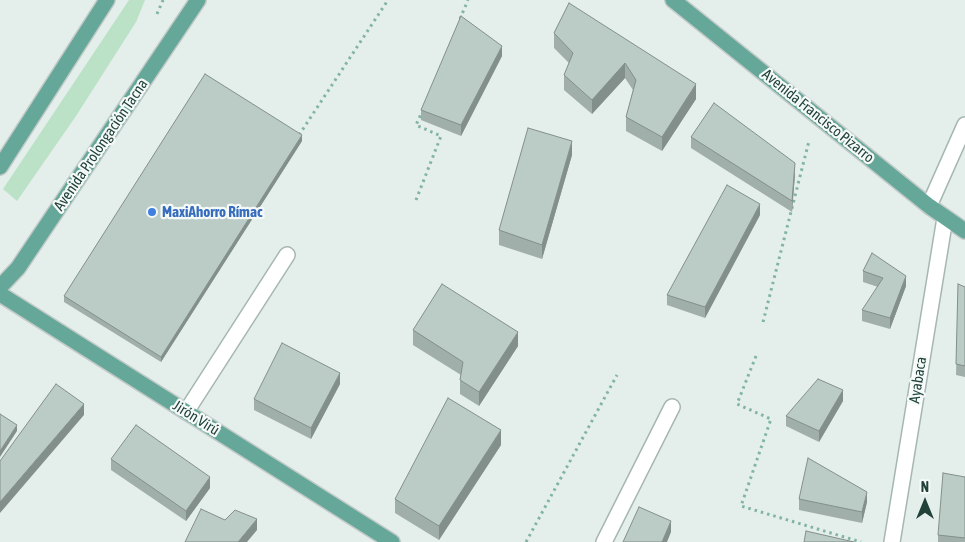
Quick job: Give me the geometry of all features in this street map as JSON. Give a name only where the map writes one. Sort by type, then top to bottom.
[{"type":"main road","points":[[0,167],[107,0]]},
{"type":"main road","name":"Avenida Prolongación Tacna","points":[[0,287],[18,268],[198,0]]},
{"type":"main road","name":"Avenida Francisco Pizarro","points":[[673,0],[929,206],[965,231]]},
{"type":"main road","name":"Jirón Virú","points":[[0,294],[392,542]]},
{"type":"street","points":[[929,206],[965,125]]},
{"type":"street","name":"Ayabaca","points":[[892,542],[945,218]]},
{"type":"street","points":[[186,412],[287,255]]},
{"type":"street","points":[[604,542],[672,407]]},
{"type":"path","points":[[298,136],[388,0]]},
{"type":"path","points":[[457,27],[468,0]]},
{"type":"path","points":[[416,200],[441,136],[416,125],[424,108]]},
{"type":"path","points":[[763,322],[816,114]]},
{"type":"path","points":[[756,356],[737,404],[770,419],[741,506],[861,542]]},
{"type":"path","points":[[526,542],[617,376]]},
{"type":"green space","points":[[129,0],[145,0],[136,22],[76,116],[17,201],[3,189]]},
{"type":"building","points":[[569,3],[696,84],[662,137],[626,117],[636,80],[625,63],[592,100],[564,75],[573,53],[554,33]]},
{"type":"building","points":[[461,16],[502,46],[461,125],[421,110]]},
{"type":"building","points":[[205,74],[302,135],[161,357],[64,296]]},
{"type":"building","points":[[714,103],[795,163],[792,201],[691,137]]},
{"type":"building","points":[[528,128],[572,141],[542,245],[499,230]]},
{"type":"building","points":[[727,185],[760,204],[705,307],[667,295]]},
{"type":"building","points":[[872,253],[906,276],[890,318],[862,310],[883,278],[863,271]]},
{"type":"building","points":[[442,284],[518,332],[479,392],[460,380],[463,362],[413,330]]},
{"type":"building","points":[[958,284],[965,287],[965,366],[956,364]]},
{"type":"building","points":[[282,343],[340,373],[311,428],[254,399]]},
{"type":"building","points":[[818,379],[843,390],[819,431],[786,416]]},
{"type":"building","points":[[56,384],[84,404],[0,502],[0,461]]},
{"type":"building","points":[[448,398],[501,430],[439,526],[395,499]]},
{"type":"building","points":[[0,414],[17,425],[0,451]]},
{"type":"building","points":[[136,425],[210,477],[186,511],[111,459]]},
{"type":"building","points":[[808,458],[867,492],[862,512],[799,499]]},
{"type":"building","points":[[943,473],[965,477],[965,538],[938,535]]},
{"type":"building","points":[[639,507],[671,521],[662,542],[623,542]]},
{"type":"building","points":[[201,509],[225,520],[235,510],[257,519],[238,542],[185,542]]},
{"type":"building","points":[[806,531],[854,542],[804,542]]},
{"type":"place","name":"MaxiAhorro Rímac","points":[[152,212]]}]
